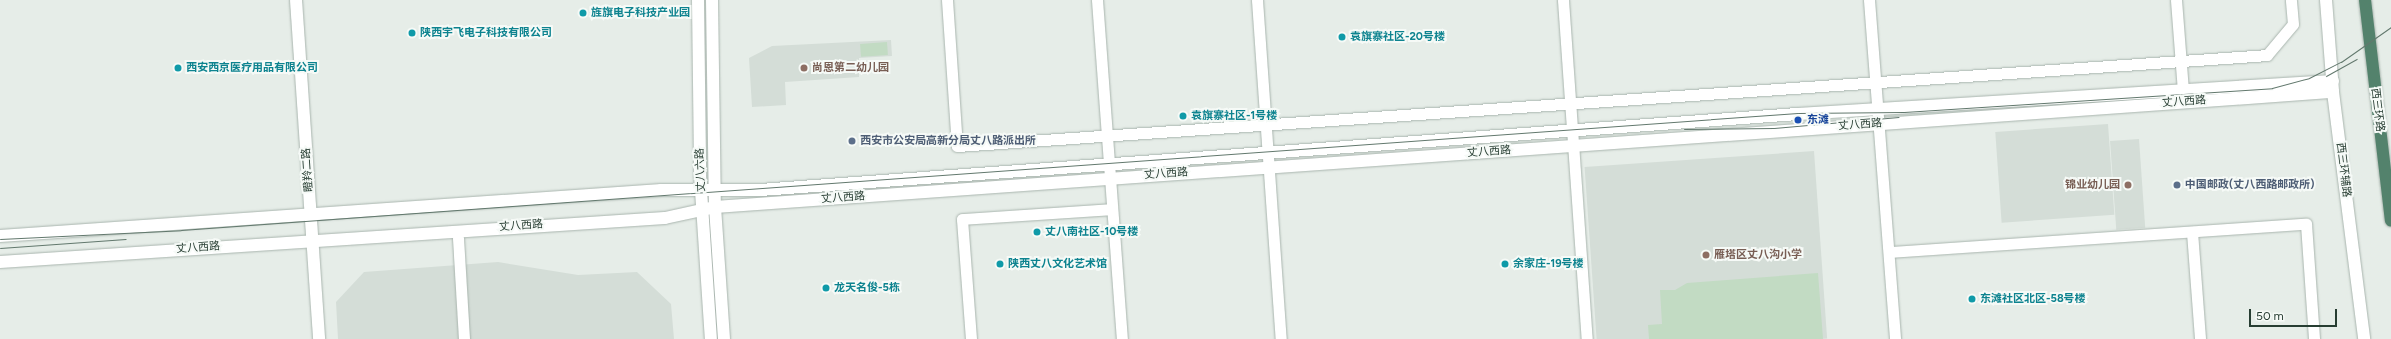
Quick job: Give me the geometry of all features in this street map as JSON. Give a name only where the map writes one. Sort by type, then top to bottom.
[{"type":"highway","name":"西三环路","points":[[2365,0],[2391,220]]},
{"type":"main road","name":"瞪羚二路","points":[[296,0],[319,339]]},
{"type":"main road","name":"丈八六路","points":[[698,0],[701,189],[711,339]]},
{"type":"main road","name":"丈八六路","points":[[712,0],[715,207],[724,339]]},
{"type":"main road","name":"西三环辅路","points":[[2326,0],[2333,86],[2364,339]]},
{"type":"main road","name":"丈八西路","points":[[0,236],[701,189],[715,192],[1571,131],[2182,91],[2333,86]]},
{"type":"main road","name":"丈八西路","points":[[0,262],[313,240],[665,218],[702,208],[1879,124],[2333,86]]},
{"type":"street","points":[[947,0],[957,146],[1570,102],[2267,55],[2293,24],[2291,0]]},
{"type":"street","points":[[1098,0],[1122,339]]},
{"type":"street","points":[[1257,0],[1281,339]]},
{"type":"street","points":[[1563,0],[1572,146],[1587,339]]},
{"type":"street","points":[[1869,0],[1890,252],[1895,339]]},
{"type":"street","points":[[2176,0],[2182,91]]},
{"type":"street","points":[[971,339],[962,219],[1112,209]]},
{"type":"street","points":[[1890,252],[2306,224],[2314,339]]},
{"type":"street","points":[[2192,232],[2200,339]]},
{"type":"street","points":[[458,238],[464,339]]},
{"type":"shaded area","name":"尚恩第二幼儿园","points":[[891,40],[892,56],[859,58],[859,77],[785,82],[786,105],[752,107],[749,58],[772,46]]},
{"type":"shaded area","points":[[2108,124],[2114,215],[2002,223],[1995,132]]},
{"type":"shaded area","name":"锦业幼儿园","points":[[2139,139],[2145,228],[2116,230],[2110,141]]},
{"type":"shaded area","name":"雁塔区丈八沟小学","points":[[1814,151],[1827,339],[1597,339],[1585,167]]},
{"type":"shaded area","points":[[498,262],[578,275],[637,272],[671,304],[674,339],[338,339],[336,302],[364,272]]},
{"type":"green space","points":[[887,42],[888,55],[861,57],[860,44]]},
{"type":"green space","points":[[1818,273],[1823,339],[1649,339],[1648,325],[1662,324],[1660,290],[1675,290],[1687,283]]},
{"type":"tram line","points":[[0,239],[181,230],[1798,113],[1904,112],[2272,88],[2309,78],[2341,62],[2391,27]]},
{"type":"tram line","points":[[2326,76],[2357,59]]},
{"type":"tram line","points":[[1684,129],[1774,128],[1899,117]]},
{"type":"tram line","points":[[0,248],[126,239]]},
{"type":"place","name":"旌旗电子科技产业园","points":[[583,13]]},
{"type":"place","name":"陕西宇飞电子科技有限公司","points":[[412,33]]},
{"type":"place","name":"袁旗寨社区-20号楼","points":[[1342,37]]},
{"type":"place","name":"西安西京医疗用品有限公司","points":[[178,68]]},
{"type":"place","name":"尚恩第二幼儿园","points":[[804,68]]},
{"type":"place","name":"袁旗寨社区-1号楼","points":[[1183,116]]},
{"type":"place","name":"东滩","points":[[1798,120]]},
{"type":"place","name":"西安市公安局高新分局丈八路派出所","points":[[852,141]]},
{"type":"place","name":"锦业幼儿园","points":[[2128,185]]},
{"type":"place","name":"中国邮政(丈八西路邮政所)","points":[[2177,185]]},
{"type":"place","name":"丈八南社区-10号楼","points":[[1037,232]]},
{"type":"place","name":"雁塔区丈八沟小学","points":[[1706,255]]},
{"type":"place","name":"陕西丈八文化艺术馆","points":[[1000,264]]},
{"type":"place","name":"余家庄-19号楼","points":[[1505,264]]},
{"type":"place","name":"龙天名俊-5栋","points":[[826,288]]},
{"type":"place","name":"东滩社区北区-58号楼","points":[[1972,299]]}]
